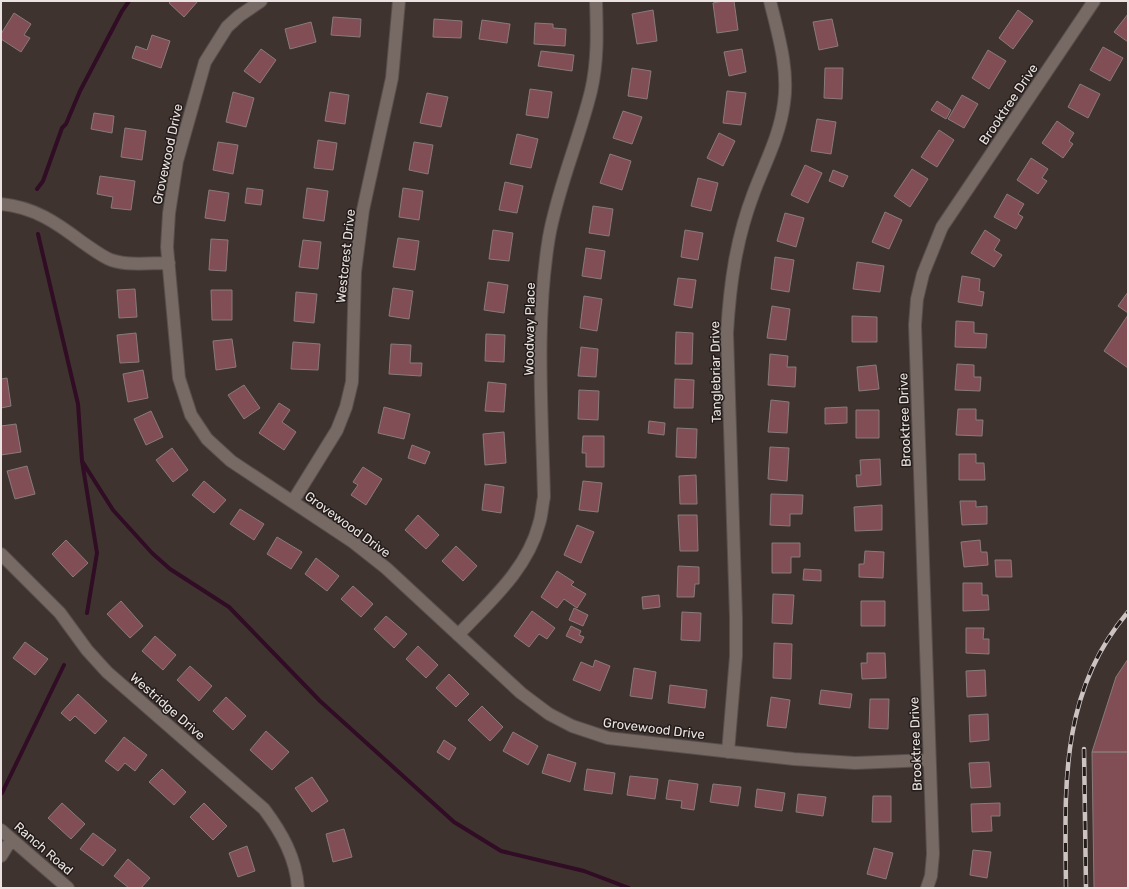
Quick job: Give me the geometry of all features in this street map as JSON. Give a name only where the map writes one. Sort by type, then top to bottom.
[{"type":"street","name":"Grovewood Drive","points":[[261,1],[239,16],[227,27],[218,39],[205,62],[199,80],[173,184],[169,213],[169,263],[179,378],[191,415],[207,439],[222,454],[354,542],[536,705],[572,726],[608,738],[794,759],[855,763],[929,760]]},
{"type":"street","name":"Westcrest Drive","points":[[292,501],[337,430],[346,407],[352,382],[355,272],[363,210],[392,78],[399,1]]},
{"type":"street","name":"Woodway Place","points":[[458,635],[508,582],[520,567],[529,550],[539,524],[544,497],[541,324],[544,275],[556,205],[591,92],[597,51],[596,1]]},
{"type":"street","name":"Tanglebriar Drive","points":[[728,752],[736,656],[727,333],[733,263],[742,228],[754,192],[778,132],[784,102],[785,74],[781,47],[770,1]]},
{"type":"street","name":"Brooktree Drive","points":[[927,888],[931,876],[933,854],[915,325],[921,280],[933,245],[942,227],[1094,1]]},
{"type":"street","points":[[1,204],[14,205],[31,210],[49,218],[93,250],[110,260],[124,263],[169,263]]},
{"type":"street","name":"Westridge Drive","points":[[1,554],[60,613],[87,650],[107,672],[264,809],[289,848],[295,864],[298,888]]},
{"type":"street","name":"Ranch Road","points":[[1,830],[68,888]]},
{"type":"street","points":[[1,856],[11,840]]},
{"type":"building","points":[[171,1],[198,1],[184,17],[169,3]]},
{"type":"building","points":[[734,1],[738,30],[717,33],[713,3]]},
{"type":"building","points":[[653,10],[657,41],[637,44],[632,14]]},
{"type":"building","points":[[1018,10],[1033,21],[1013,49],[999,38]]},
{"type":"building","points":[[14,13],[31,24],[24,35],[30,38],[21,52],[1,39],[1,34]]},
{"type":"building","points":[[1128,14],[1128,42],[1114,32]]},
{"type":"building","points":[[333,17],[361,19],[360,37],[331,35]]},
{"type":"building","points":[[434,19],[462,21],[461,38],[433,37]]},
{"type":"building","points":[[832,19],[838,46],[819,50],[813,22]]},
{"type":"building","points":[[482,20],[510,24],[507,43],[479,39]]},
{"type":"building","points":[[311,22],[316,42],[290,49],[285,29]]},
{"type":"building","points":[[535,23],[553,24],[553,28],[566,29],[565,46],[534,44]]},
{"type":"building","points":[[152,35],[170,41],[161,68],[132,58],[136,46],[147,50]]},
{"type":"building","points":[[1103,47],[1123,58],[1110,81],[1090,70]]},
{"type":"building","points":[[261,49],[276,60],[260,83],[244,71]]},
{"type":"building","points":[[742,49],[746,72],[729,76],[724,52]]},
{"type":"building","points":[[988,50],[1006,61],[989,89],[972,78]]},
{"type":"building","points":[[541,51],[574,55],[572,71],[538,66]]},
{"type":"building","points":[[632,68],[651,71],[647,99],[628,96]]},
{"type":"building","points":[[825,68],[843,68],[842,99],[824,98]]},
{"type":"building","points":[[1080,84],[1100,94],[1088,118],[1068,107]]},
{"type":"building","points":[[530,89],[552,92],[548,118],[526,115]]},
{"type":"building","points":[[727,91],[746,93],[741,125],[723,123]]},
{"type":"building","points":[[233,92],[254,98],[246,127],[226,122]]},
{"type":"building","points":[[330,92],[349,95],[345,124],[325,121]]},
{"type":"building","points":[[427,93],[448,97],[441,127],[420,123]]},
{"type":"building","points":[[962,95],[978,104],[964,128],[948,119]]},
{"type":"building","points":[[937,101],[951,110],[946,119],[931,110]]},
{"type":"building","points":[[623,111],[642,117],[632,144],[613,138]]},
{"type":"building","points":[[94,113],[114,116],[112,133],[91,129]]},
{"type":"building","points":[[817,119],[836,122],[831,154],[811,151]]},
{"type":"building","points":[[1057,121],[1074,133],[1069,141],[1073,144],[1063,158],[1042,143]]},
{"type":"building","points":[[125,128],[146,131],[142,160],[121,157]]},
{"type":"building","points":[[939,130],[954,140],[937,167],[921,157]]},
{"type":"building","points":[[719,133],[735,141],[723,166],[707,158]]},
{"type":"building","points":[[517,134],[538,139],[531,168],[510,164]]},
{"type":"building","points":[[318,140],[337,143],[333,170],[314,168]]},
{"type":"building","points":[[218,142],[238,145],[233,174],[213,170]]},
{"type":"building","points":[[414,142],[433,145],[428,174],[409,170]]},
{"type":"building","points":[[610,154],[631,161],[622,190],[600,183]]},
{"type":"building","points":[[1031,158],[1048,169],[1042,178],[1047,181],[1038,194],[1017,180]]},
{"type":"building","points":[[805,165],[822,173],[808,203],[791,195]]},
{"type":"building","points":[[912,169],[928,179],[910,207],[894,196]]},
{"type":"building","points":[[833,170],[848,176],[843,187],[829,181]]},
{"type":"building","points":[[100,176],[135,181],[131,210],[111,208],[113,197],[97,194]]},
{"type":"building","points":[[698,178],[718,183],[711,211],[691,206]]},
{"type":"building","points":[[505,182],[523,186],[517,213],[499,210]]},
{"type":"building","points":[[247,188],[263,190],[261,205],[245,203]]},
{"type":"building","points":[[307,188],[328,191],[324,221],[303,218]]},
{"type":"building","points":[[403,188],[423,191],[419,220],[399,217]]},
{"type":"building","points":[[209,190],[229,193],[225,221],[205,218]]},
{"type":"building","points":[[1007,194],[1024,204],[1018,214],[1023,217],[1016,229],[994,217]]},
{"type":"building","points":[[593,206],[613,209],[609,236],[589,233]]},
{"type":"building","points":[[885,212],[902,220],[889,249],[872,242]]},
{"type":"building","points":[[785,213],[804,218],[796,247],[777,241]]},
{"type":"building","points":[[493,230],[513,233],[509,261],[489,259]]},
{"type":"building","points":[[685,230],[703,233],[698,260],[681,257]]},
{"type":"building","points":[[985,230],[1000,240],[994,250],[1002,255],[994,267],[971,253]]},
{"type":"building","points":[[398,238],[419,241],[415,270],[393,267]]},
{"type":"building","points":[[211,239],[228,240],[226,271],[209,270]]},
{"type":"building","points":[[303,240],[321,242],[318,269],[299,267]]},
{"type":"building","points":[[586,248],[605,251],[601,279],[582,276]]},
{"type":"building","points":[[775,257],[794,260],[789,292],[771,289]]},
{"type":"building","points":[[857,262],[884,266],[880,292],[853,289]]},
{"type":"building","points":[[962,276],[980,279],[979,291],[984,292],[982,306],[958,302]]},
{"type":"building","points":[[678,278],[696,280],[692,308],[674,305]]},
{"type":"building","points":[[488,282],[508,285],[504,313],[484,310]]},
{"type":"building","points":[[393,288],[413,291],[409,319],[389,316]]},
{"type":"building","points":[[135,289],[137,317],[119,318],[117,290]]},
{"type":"building","points":[[211,290],[232,290],[232,320],[212,320]]},
{"type":"building","points":[[296,292],[317,294],[314,323],[294,321]]},
{"type":"building","points":[[1128,292],[1128,313],[1118,306]]},
{"type":"building","points":[[584,296],[602,299],[597,331],[580,328]]},
{"type":"building","points":[[772,306],[790,309],[786,340],[767,338]]},
{"type":"building","points":[[1128,315],[1128,368],[1104,351]]},
{"type":"building","points":[[852,316],[877,317],[877,342],[852,342]]},
{"type":"building","points":[[956,321],[974,322],[974,333],[987,334],[986,348],[955,347]]},
{"type":"building","points":[[676,332],[693,333],[692,364],[675,364]]},
{"type":"building","points":[[136,333],[139,362],[120,363],[117,335]]},
{"type":"building","points":[[486,334],[505,335],[504,362],[485,361]]},
{"type":"building","points":[[232,339],[236,367],[216,370],[213,341]]},
{"type":"building","points":[[293,342],[320,344],[318,370],[291,369]]},
{"type":"building","points":[[391,344],[411,345],[410,363],[422,363],[421,376],[389,374]]},
{"type":"building","points":[[581,347],[598,349],[596,377],[578,376]]},
{"type":"building","points":[[770,354],[788,356],[787,367],[796,367],[795,387],[768,385]]},
{"type":"building","points":[[957,364],[974,365],[974,377],[981,377],[980,391],[955,390]]},
{"type":"building","points":[[876,365],[879,389],[859,391],[857,367]]},
{"type":"building","points":[[143,370],[148,398],[128,402],[123,374]]},
{"type":"building","points":[[7,378],[11,406],[1,408],[1,379]]},
{"type":"building","points":[[675,379],[694,380],[693,408],[674,408]]},
{"type":"building","points":[[488,382],[506,384],[504,412],[485,411]]},
{"type":"building","points":[[244,385],[260,408],[244,419],[228,395]]},
{"type":"building","points":[[579,390],[599,391],[598,420],[578,419]]},
{"type":"building","points":[[771,400],[789,402],[787,433],[768,432]]},
{"type":"building","points":[[279,403],[290,410],[282,422],[296,432],[284,450],[259,433]]},
{"type":"building","points":[[384,407],[410,414],[404,439],[378,433]]},
{"type":"building","points":[[847,407],[847,423],[825,424],[825,408]]},
{"type":"building","points":[[958,409],[976,409],[976,420],[983,420],[982,436],[956,435]]},
{"type":"building","points":[[856,410],[879,410],[879,438],[856,438]]},
{"type":"building","points":[[151,411],[163,437],[146,445],[134,419]]},
{"type":"building","points":[[649,421],[665,423],[664,435],[648,433]]},
{"type":"building","points":[[16,424],[21,452],[1,455],[1,426]]},
{"type":"building","points":[[677,428],[697,429],[696,458],[676,457]]},
{"type":"building","points":[[504,432],[506,463],[485,465],[483,434]]},
{"type":"building","points":[[583,436],[604,436],[604,467],[586,467],[586,453],[582,453]]},
{"type":"building","points":[[412,445],[430,452],[425,464],[408,458]]},
{"type":"building","points":[[770,447],[789,448],[787,481],[768,479]]},
{"type":"building","points":[[172,448],[188,470],[173,482],[156,460]]},
{"type":"building","points":[[959,454],[976,454],[976,463],[984,463],[985,480],[959,480]]},
{"type":"building","points":[[880,459],[881,485],[857,487],[856,475],[861,475],[860,460]]},
{"type":"building","points":[[27,466],[35,494],[15,499],[7,471]]},
{"type":"building","points":[[363,467],[382,479],[366,505],[351,495],[358,485],[353,482]]},
{"type":"building","points":[[696,475],[697,504],[680,504],[679,476]]},
{"type":"building","points":[[204,481],[226,500],[214,513],[192,495]]},
{"type":"building","points":[[583,481],[602,483],[598,512],[579,510]]},
{"type":"building","points":[[485,484],[504,487],[501,513],[482,510]]},
{"type":"building","points":[[771,494],[803,495],[802,514],[790,514],[790,526],[770,525]]},
{"type":"building","points":[[960,501],[976,501],[976,507],[987,506],[987,524],[962,525]]},
{"type":"building","points":[[882,505],[882,530],[855,531],[854,507]]},
{"type":"building","points":[[240,509],[264,524],[254,540],[230,524]]},
{"type":"building","points":[[418,515],[439,535],[426,549],[405,530]]},
{"type":"building","points":[[678,515],[697,515],[698,551],[680,551]]},
{"type":"building","points":[[577,525],[594,532],[581,563],[564,555]]},
{"type":"building","points":[[277,537],[302,552],[291,569],[267,554]]},
{"type":"building","points":[[66,540],[88,563],[73,577],[52,554]]},
{"type":"building","points":[[980,540],[981,552],[987,552],[988,565],[964,567],[961,542]]},
{"type":"building","points":[[772,543],[800,543],[800,557],[791,557],[791,573],[772,573]]},
{"type":"building","points":[[456,546],[477,566],[463,581],[442,561]]},
{"type":"building","points":[[865,551],[884,552],[883,578],[859,577],[859,564],[864,564]]},
{"type":"building","points":[[316,558],[339,576],[327,591],[305,574]]},
{"type":"building","points":[[995,560],[1011,560],[1012,577],[996,577]]},
{"type":"building","points":[[678,566],[699,567],[699,584],[695,584],[694,597],[677,597]]},
{"type":"building","points":[[804,569],[821,570],[821,581],[803,580]]},
{"type":"building","points":[[557,571],[574,582],[571,585],[586,594],[577,608],[564,599],[557,608],[541,597]]},
{"type":"building","points":[[963,583],[982,583],[982,595],[988,595],[989,610],[963,611]]},
{"type":"building","points":[[353,586],[373,604],[361,617],[341,599]]},
{"type":"building","points":[[773,594],[794,595],[792,624],[772,623]]},
{"type":"building","points":[[659,595],[660,607],[643,609],[642,597]]},
{"type":"building","points":[[121,601],[143,626],[130,638],[107,614]]},
{"type":"building","points":[[861,601],[885,601],[885,626],[861,626]]},
{"type":"building","points":[[574,608],[588,615],[583,626],[569,620]]},
{"type":"building","points":[[532,611],[555,628],[547,639],[539,634],[529,647],[514,636]]},
{"type":"building","points":[[682,612],[701,613],[700,641],[681,640]]},
{"type":"building","points":[[386,616],[407,634],[394,648],[374,629]]},
{"type":"building","points":[[571,626],[581,631],[579,635],[584,637],[581,643],[566,636]]},
{"type":"building","points":[[966,628],[984,628],[983,639],[989,639],[989,654],[966,653]]},
{"type":"building","points":[[155,636],[176,655],[163,670],[142,651]]},
{"type":"building","points":[[25,642],[48,659],[35,675],[13,658]]},
{"type":"building","points":[[774,643],[792,644],[791,679],[773,678]]},
{"type":"building","points":[[418,646],[438,665],[426,678],[406,659]]},
{"type":"building","points":[[867,653],[885,653],[886,678],[862,679],[861,663],[867,663]]},
{"type":"building","points":[[1128,659],[1128,752],[1092,752],[1116,677]]},
{"type":"building","points":[[595,660],[610,666],[600,691],[573,680],[581,662],[593,667]]},
{"type":"building","points":[[190,666],[212,686],[199,701],[177,680]]},
{"type":"building","points":[[634,668],[656,672],[652,699],[630,696]]},
{"type":"building","points":[[985,670],[986,696],[967,697],[966,671]]},
{"type":"building","points":[[449,674],[469,694],[456,707],[436,688]]},
{"type":"building","points":[[670,685],[707,690],[705,708],[668,703]]},
{"type":"building","points":[[821,690],[852,694],[850,708],[819,704]]},
{"type":"building","points":[[78,694],[107,721],[95,734],[75,716],[70,721],[61,713]]},
{"type":"building","points":[[226,697],[246,716],[233,730],[213,711]]},
{"type":"building","points":[[771,697],[790,700],[786,728],[767,726]]},
{"type":"building","points":[[870,699],[889,699],[888,729],[869,728]]},
{"type":"building","points":[[482,706],[503,727],[490,741],[468,720]]},
{"type":"building","points":[[988,714],[989,740],[970,742],[969,715]]},
{"type":"building","points":[[266,731],[289,752],[272,770],[250,750]]},
{"type":"building","points":[[513,732],[538,746],[528,765],[503,751]]},
{"type":"building","points":[[124,737],[147,755],[135,771],[125,763],[118,771],[105,761]]},
{"type":"building","points":[[444,740],[456,748],[449,760],[437,752]]},
{"type":"building","points":[[1092,752],[1128,752],[1128,888],[1094,888]]},
{"type":"building","points":[[548,754],[576,763],[570,782],[542,773]]},
{"type":"building","points":[[989,762],[991,787],[971,788],[969,763]]},
{"type":"building","points":[[162,769],[186,792],[174,805],[149,782]]},
{"type":"building","points":[[587,769],[615,773],[612,794],[584,790]]},
{"type":"building","points":[[630,776],[658,779],[655,799],[627,795]]},
{"type":"building","points":[[312,777],[328,801],[312,812],[295,788]]},
{"type":"building","points":[[669,780],[698,784],[694,810],[681,808],[682,801],[666,799]]},
{"type":"building","points":[[713,784],[741,787],[738,806],[710,802]]},
{"type":"building","points":[[757,789],[785,793],[782,811],[755,807]]},
{"type":"building","points":[[798,794],[826,797],[823,816],[796,812]]},
{"type":"building","points":[[873,796],[891,796],[891,822],[872,822]]},
{"type":"building","points":[[62,803],[85,824],[71,839],[48,818]]},
{"type":"building","points":[[204,803],[227,826],[213,840],[190,817]]},
{"type":"building","points":[[1000,803],[1000,816],[991,816],[992,831],[972,832],[971,804]]},
{"type":"building","points":[[344,829],[352,857],[333,862],[326,834]]},
{"type":"building","points":[[93,833],[116,850],[103,866],[80,849]]},
{"type":"building","points":[[247,846],[255,871],[238,877],[229,853]]},
{"type":"building","points":[[874,848],[893,853],[886,879],[867,874]]},
{"type":"building","points":[[973,850],[991,852],[987,878],[970,875]]},
{"type":"building","points":[[128,859],[150,878],[141,888],[129,888],[114,876]]},
{"type":"waterway","points":[[37,189],[43,181],[62,128],[66,124],[80,91],[122,11],[129,1]]},
{"type":"waterway","points":[[38,234],[78,404],[82,461],[97,553],[87,613]]},
{"type":"waterway","points":[[82,461],[113,510],[152,553],[170,569],[229,607],[320,701],[454,822],[501,851],[584,871],[629,888]]},
{"type":"waterway","points":[[2,793],[64,665]]},
{"type":"railway","points":[[1066,888],[1067,778],[1071,743],[1078,709],[1089,675],[1105,643],[1128,612]]},
{"type":"railway","points":[[1084,749],[1086,888]]}]
